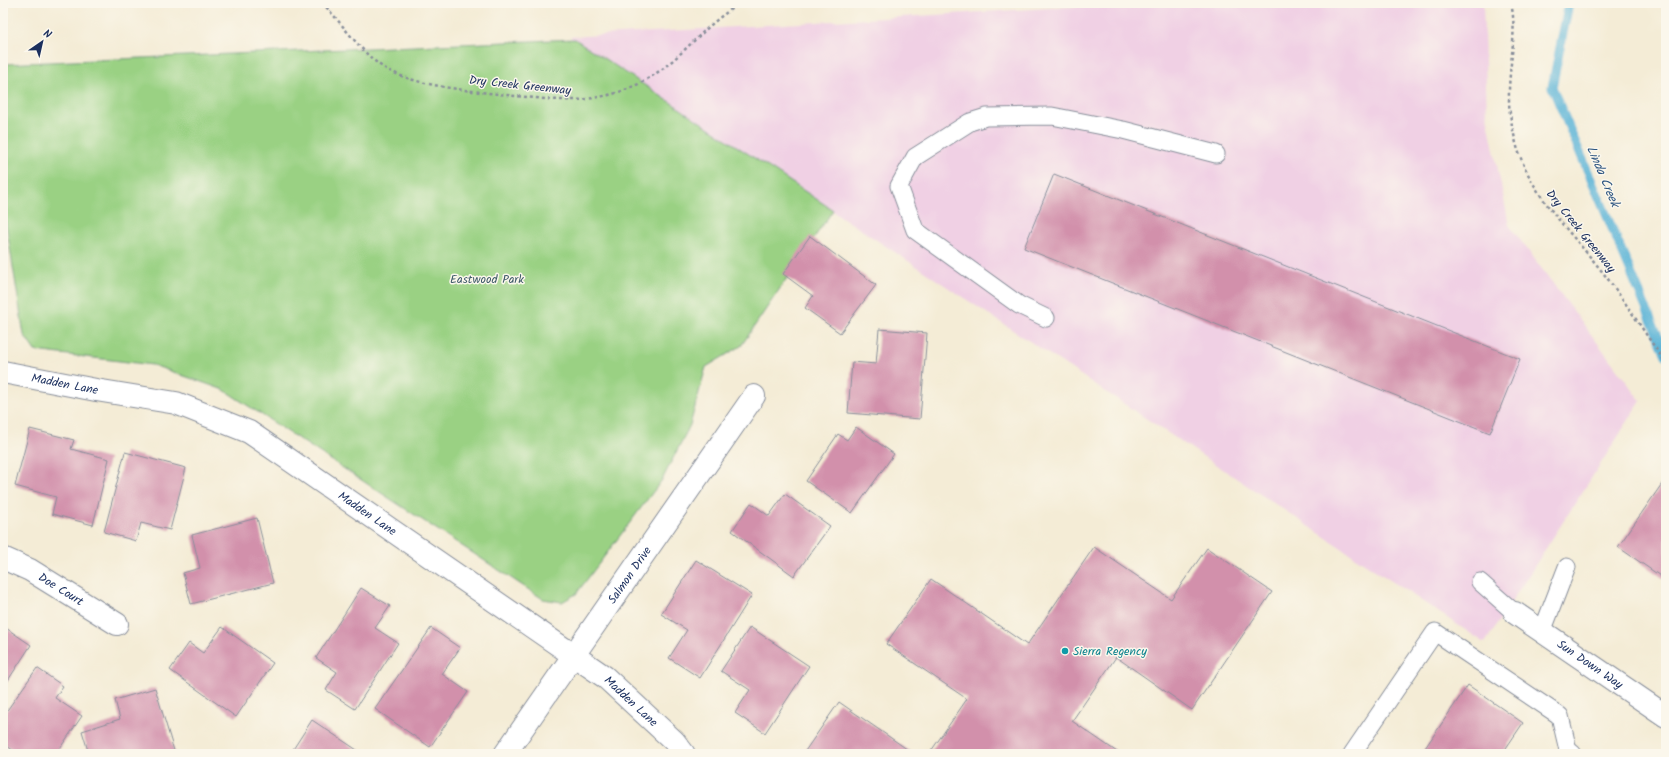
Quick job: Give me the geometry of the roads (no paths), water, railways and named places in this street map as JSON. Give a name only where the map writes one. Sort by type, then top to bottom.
[{"type":"street","name":"Madden Lane","points":[[3,372],[96,390],[176,403],[249,432],[605,677],[674,741],[684,754]]},
{"type":"street","name":"Salmon Drive","points":[[505,754],[573,654],[754,396]]},
{"type":"street","name":"Doe Court","points":[[3,558],[30,570],[117,624]]},
{"type":"street","name":"Sun Down Way","points":[[1515,613],[1666,716]]},
{"type":"lane","points":[[1046,318],[1019,305],[915,230],[899,186],[915,158],[970,122],[986,117],[1052,116],[1123,130],[1216,154]]},
{"type":"lane","points":[[1542,632],[1567,567]]},
{"type":"lane","points":[[1480,582],[1515,613]]},
{"type":"lane","points":[[1352,754],[1434,632],[1560,716],[1568,750],[1573,754]]},
{"type":"waterway","name":"Linda Creek","points":[[1569,3],[1552,87],[1666,355]]},
{"type":"place","name":"Sierra Regency","points":[[1065,651]]},
{"type":"park label","name":"Eastwood Park","points":[[487,279]]}]
